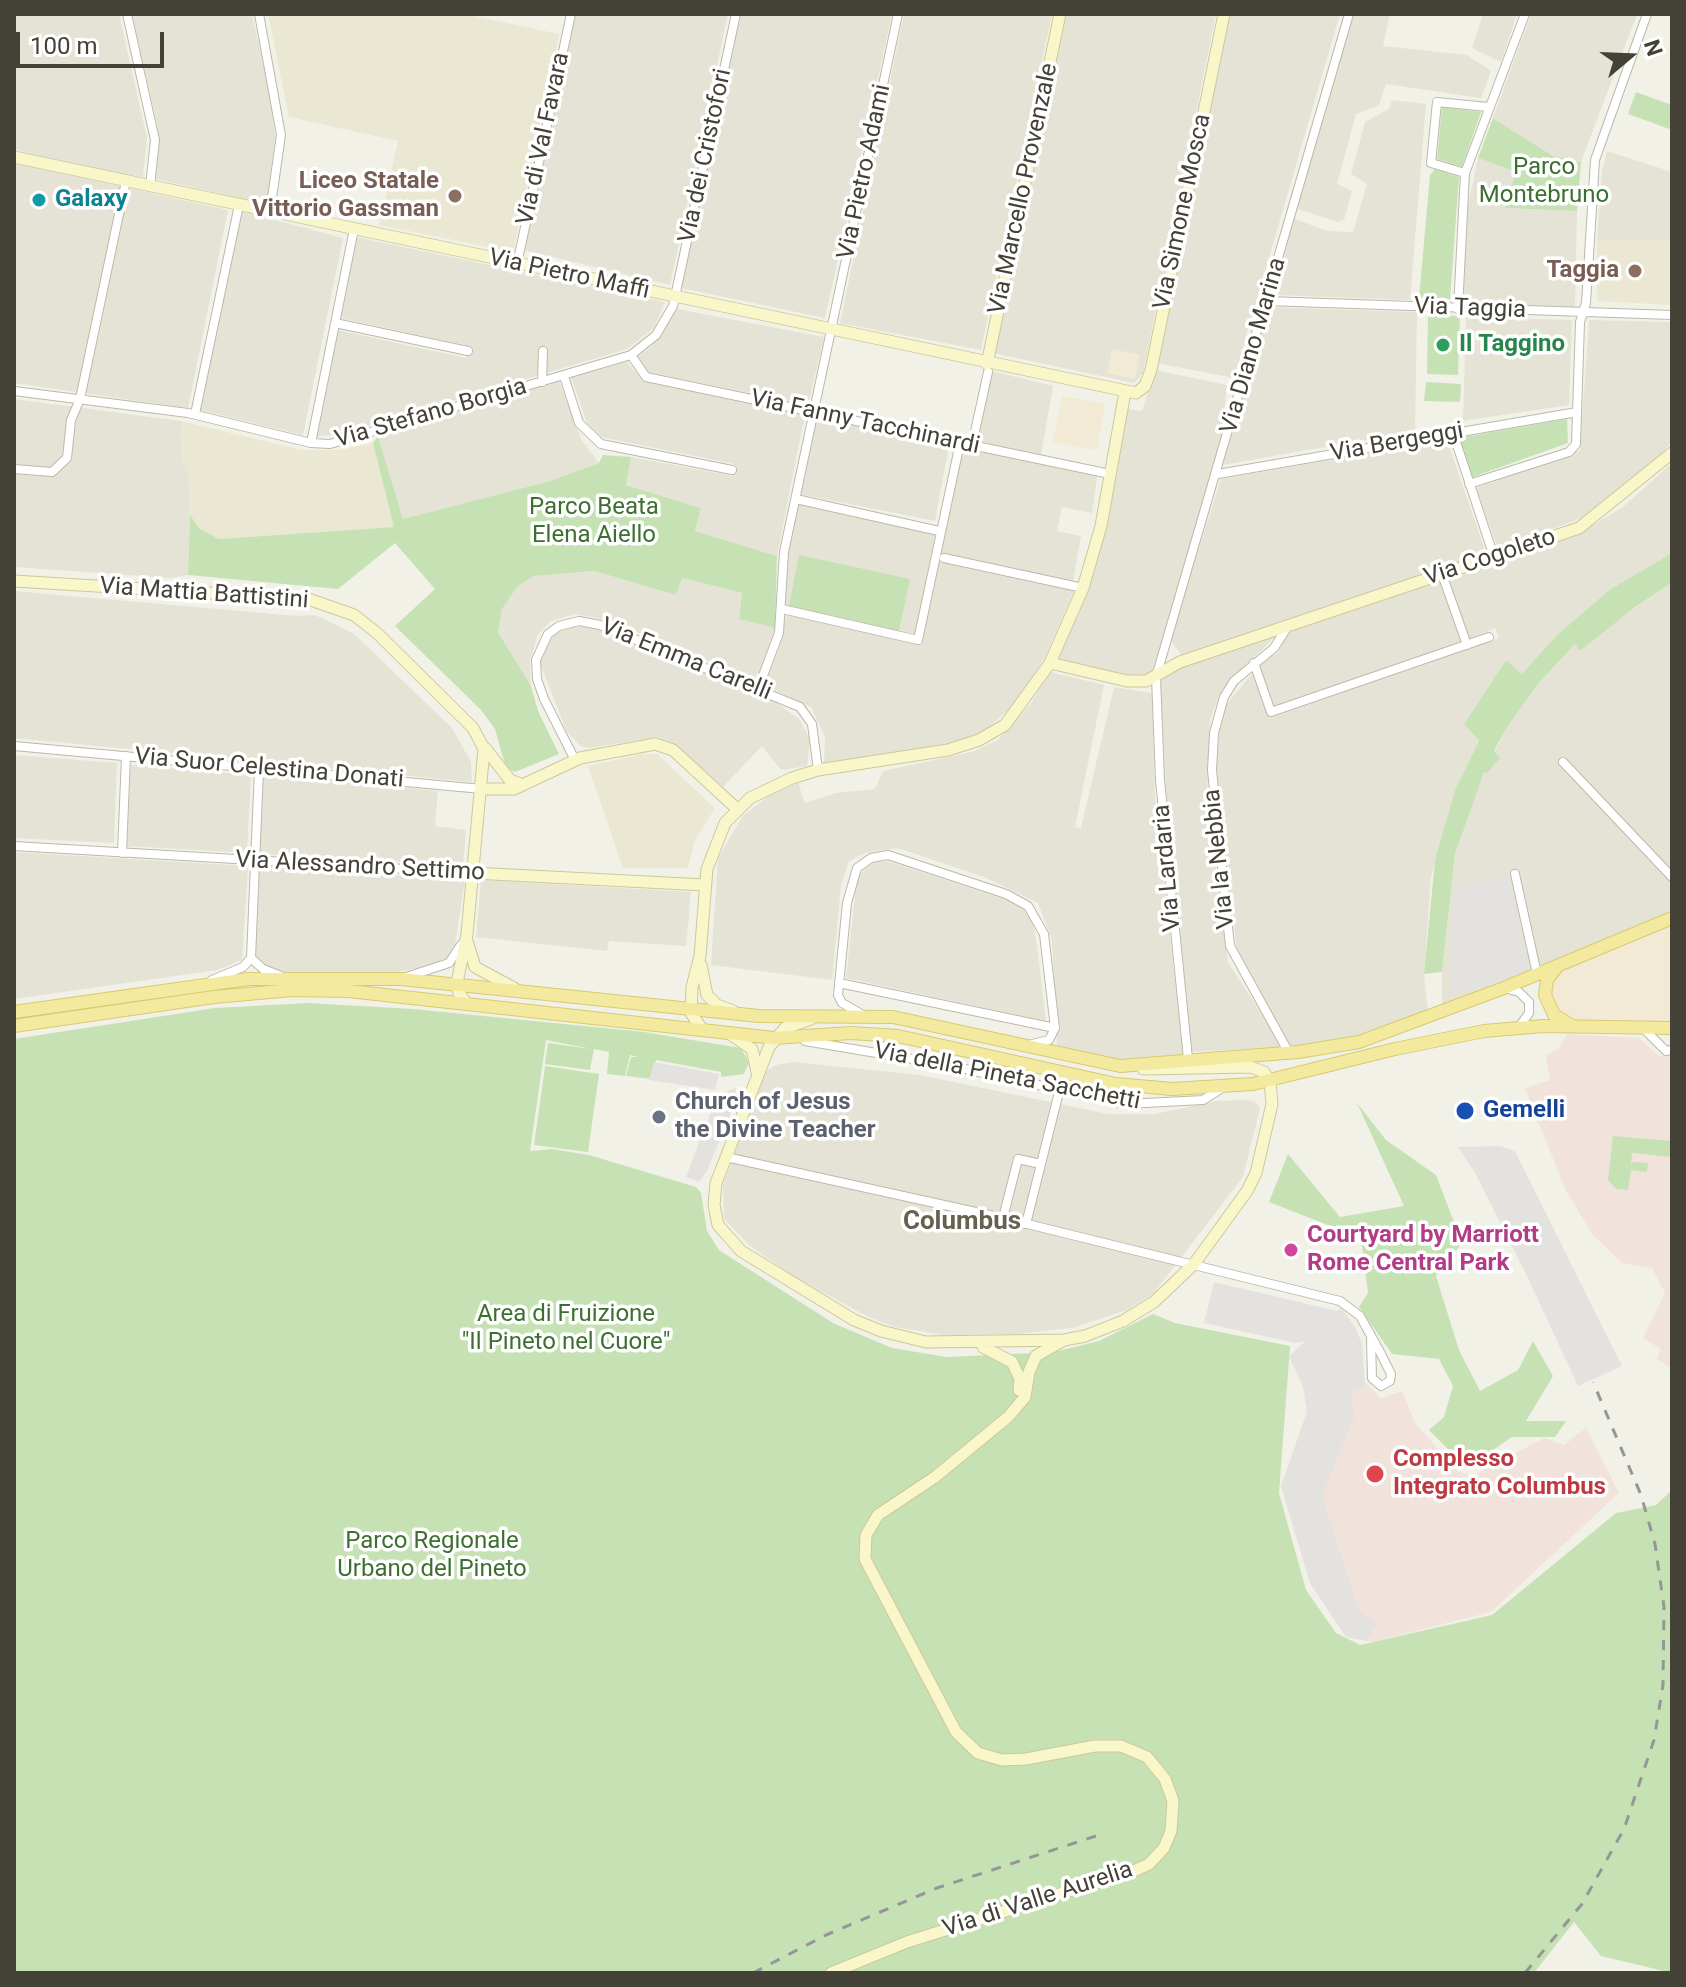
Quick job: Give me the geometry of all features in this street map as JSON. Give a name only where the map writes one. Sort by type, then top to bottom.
[{"type":"main road","name":"Via della Pineta Sacchetti","points":[[14,1012],[202,983],[285,977],[401,979],[514,988],[747,1015],[863,1015],[913,1020],[1120,1066],[1289,1053],[1359,1042],[1504,988],[1672,918]]},
{"type":"main road","points":[[1558,965],[1547,980],[1547,1001],[1556,1017],[1574,1026]]},
{"type":"main road","name":"Via della Pineta Sacchetti","points":[[14,1026],[214,997],[292,990],[368,992],[774,1038],[851,1033],[898,1036],[1124,1085],[1222,1088],[1270,1081],[1427,1042],[1518,1027],[1672,1028]]},
{"type":"street","points":[[127,14],[155,140],[150,186]]},
{"type":"street","points":[[259,14],[281,135],[270,212]]},
{"type":"street","name":"Via di Val Favara","points":[[517,264],[571,14]]},
{"type":"street","name":"Via dei Cristofori","points":[[675,298],[736,14]]},
{"type":"street","name":"Via Pietro Adami","points":[[758,689],[777,639],[782,609],[783,558],[898,14]]},
{"type":"street","name":"Via Marcello Provenzale","points":[[988,368],[1060,14]]},
{"type":"street","name":"Via Simone Mosca","points":[[1125,392],[1141,391],[1149,377],[1224,14]]},
{"type":"street","name":"Via Diano Marina","points":[[1156,677],[1218,474],[1349,14]]},
{"type":"street","points":[[1458,309],[1465,173],[1525,14]]},
{"type":"street","points":[[1469,484],[1573,449],[1595,160],[1647,14]]},
{"type":"street","points":[[1465,173],[1431,163],[1437,102],[1488,107]]},
{"type":"street","name":"Via Pietro Maffi","points":[[14,157],[831,331],[988,368],[1125,392]]},
{"type":"street","points":[[14,469],[49,473],[61,466],[69,452],[71,420],[80,399],[126,181]]},
{"type":"street","points":[[195,414],[239,205]]},
{"type":"street","points":[[311,443],[354,229]]},
{"type":"street","name":"Via Stefano Borgia","points":[[14,391],[195,414],[311,443],[336,443],[631,355],[656,335],[675,298]]},
{"type":"street","name":"Via Taggia","points":[[1267,301],[1672,315]]},
{"type":"street","points":[[335,323],[468,351]]},
{"type":"street","points":[[542,382],[543,351]]},
{"type":"street","name":"Via Fanny Tacchinardi","points":[[631,355],[646,377],[1110,474]]},
{"type":"street","points":[[972,445],[988,368]]},
{"type":"street","points":[[564,376],[579,423],[601,444],[732,470]]},
{"type":"street","points":[[702,1029],[691,1010],[700,956],[705,885],[714,846],[737,809],[767,788],[818,770],[948,750],[979,740],[996,732],[1015,714],[1050,663],[1083,588],[1101,526],[1125,392]]},
{"type":"street","name":"Via Bergeggi","points":[[1218,474],[1577,412]]},
{"type":"street","points":[[1453,433],[1494,557]]},
{"type":"street","points":[[782,609],[918,640],[960,443]]},
{"type":"street","name":"Via Cogoleto","points":[[1050,663],[1127,681],[1156,677],[1180,662],[1587,523],[1672,453]]},
{"type":"street","points":[[796,499],[939,531]]},
{"type":"street","points":[[944,558],[1083,588]]},
{"type":"street","points":[[1442,574],[1467,645]]},
{"type":"street","name":"Via Mattia Battistini","points":[[14,581],[288,598],[333,605],[354,615],[377,633],[451,706],[483,745]]},
{"type":"street","name":"Via Emma Carelli","points":[[575,760],[544,699],[536,672],[542,643],[548,634],[564,624],[579,621],[600,625],[758,689],[806,713],[814,730],[818,770]]},
{"type":"street","points":[[1288,626],[1274,648],[1254,663],[1271,712],[1489,637]]},
{"type":"street","name":"Via la Nebbia","points":[[1254,663],[1230,686],[1215,721],[1212,770],[1216,823],[1231,951],[1289,1053]]},
{"type":"street","name":"Via Lardaria","points":[[1156,677],[1160,780],[1188,1059]]},
{"type":"street","name":"Via Suor Celestina Donati","points":[[14,746],[510,790],[575,760],[655,744],[673,750],[737,809]]},
{"type":"street","points":[[483,745],[510,780],[524,785]]},
{"type":"street","points":[[466,1003],[457,983],[467,934],[483,789],[483,745]]},
{"type":"street","points":[[122,853],[126,756]]},
{"type":"street","points":[[1563,762],[1672,877]]},
{"type":"street","points":[[202,983],[239,970],[251,958],[259,769]]},
{"type":"street","name":"Via Alessandro Settimo","points":[[14,846],[705,885]]},
{"type":"street","points":[[893,856],[1006,894],[1028,906],[1044,934],[1055,1028],[839,983],[853,875],[871,858],[893,856]]},
{"type":"street","points":[[1515,874],[1537,974]]},
{"type":"street","points":[[401,979],[449,963],[467,934]]},
{"type":"street","name":"Via della Pineta Sacchetti","points":[[467,934],[475,967],[514,988]]},
{"type":"street","points":[[700,956],[702,982],[710,998],[747,1015]]},
{"type":"street","points":[[251,958],[263,969],[285,977]]},
{"type":"street","name":"Via della Pineta Sacchetti","points":[[839,983],[840,1001],[863,1015]]},
{"type":"street","points":[[1504,988],[1523,994],[1529,1002],[1528,1016],[1518,1027]]},
{"type":"street","name":"Via della Pineta Sacchetti","points":[[774,1038],[789,1026],[823,1015]]},
{"type":"street","name":"Via della Pineta Sacchetti","points":[[1025,1044],[1049,1040],[1055,1028]]},
{"type":"street","points":[[1644,1029],[1666,1051],[1672,1050]]},
{"type":"street","points":[[725,1032],[752,1049],[758,1076]]},
{"type":"street","points":[[774,1038],[715,1188],[715,1211],[722,1232],[741,1251],[874,1329],[926,1342],[971,1344],[1064,1340]]},
{"type":"street","name":"Via della Pineta Sacchetti","points":[[788,1038],[928,1061],[1059,1092],[1126,1104],[1156,1105],[1206,1100],[1222,1088]]},
{"type":"street","name":"Via della Pineta Sacchetti","points":[[1120,1066],[1192,1070],[1251,1067],[1264,1072],[1270,1081]]},
{"type":"street","points":[[1014,1410],[1025,1397],[1034,1360],[1047,1348],[1131,1317],[1160,1297],[1194,1264],[1247,1191],[1256,1173],[1272,1104],[1270,1081]]},
{"type":"street","points":[[1026,1224],[1059,1092]]},
{"type":"street","points":[[726,1157],[1003,1218],[1344,1303],[1362,1319],[1391,1374],[1390,1381],[1381,1386],[1372,1378],[1371,1340]]},
{"type":"street","points":[[1003,1218],[1018,1159],[1041,1164]]},
{"type":"street","points":[[971,1344],[1002,1354],[1012,1362],[1020,1379],[1014,1410]]},
{"type":"street","name":"Via di Valle Aurelia","points":[[831,1973],[907,1942],[1081,1889],[1149,1864],[1164,1848],[1171,1831],[1173,1801],[1165,1779],[1147,1757],[1121,1746],[1095,1746],[1026,1759],[1002,1760],[978,1753],[956,1732],[867,1566],[864,1541],[878,1515],[935,1477],[1014,1410]]},
{"type":"shaded area","points":[[14,14],[119,14],[147,138],[143,177],[45,159],[14,149]]},
{"type":"shaded area","points":[[132,14],[252,14],[270,96],[275,137],[267,204],[156,179],[158,128]]},
{"type":"shaded area","points":[[268,14],[464,14],[559,34],[513,252],[379,225],[398,141],[289,117]]},
{"type":"shaded area","points":[[575,14],[728,14],[670,285],[523,250]]},
{"type":"shaded area","points":[[740,14],[892,14],[825,318],[681,288]]},
{"type":"shaded area","points":[[904,14],[1052,14],[981,350],[840,323]]},
{"type":"shaded area","points":[[1065,14],[1216,14],[1143,373],[1134,383],[993,353]]},
{"type":"shaded area","points":[[1229,14],[1340,14],[1234,378],[1156,363]]},
{"type":"shaded area","points":[[1353,14],[1390,14],[1383,46],[1467,55],[1491,71],[1481,98],[1386,84],[1379,105],[1356,114],[1337,184],[1352,191],[1344,220],[1338,222],[1295,208]]},
{"type":"shaded area","points":[[1483,14],[1517,14],[1501,62],[1472,48]]},
{"type":"shaded area","points":[[1531,14],[1637,14],[1581,162],[1553,156],[1493,118]]},
{"type":"shaded area","points":[[1392,100],[1426,104],[1410,300],[1276,295],[1293,218],[1327,231],[1353,232],[1367,184],[1351,174],[1365,122],[1389,109]]},
{"type":"shaded area","points":[[1607,151],[1672,172],[1672,240],[1597,240],[1602,171]]},
{"type":"shaded area","points":[[1478,158],[1516,172],[1506,208],[1577,211],[1575,307],[1463,303],[1465,220]]},
{"type":"shaded area","points":[[14,163],[228,210],[188,408],[14,383]]},
{"type":"shaded area","points":[[241,211],[343,238],[303,435],[200,410]]},
{"type":"shaded area","points":[[356,237],[665,302],[654,328],[627,349],[348,432],[317,437],[337,330],[466,358],[470,346],[340,318]]},
{"type":"shaded area","name":"Taggia","points":[[1597,240],[1672,240],[1672,305],[1597,301]]},
{"type":"shaded area","points":[[1269,307],[1417,312],[1415,431],[1223,465]]},
{"type":"shaded area","points":[[677,309],[824,337],[808,405],[648,372],[636,358],[651,347]]},
{"type":"shaded area","points":[[1466,317],[1572,320],[1569,405],[1463,421]]},
{"type":"shaded area","points":[[1589,320],[1672,322],[1672,441],[1656,462],[1582,518],[1498,549],[1476,488],[1580,450]]},
{"type":"shaded area","points":[[1112,349],[1140,355],[1135,379],[1107,373]]},
{"type":"shaded area","points":[[627,362],[643,381],[805,414],[777,556],[695,531],[701,508],[626,485],[631,457],[733,476],[734,464],[601,437],[587,423],[571,377]]},
{"type":"shaded area","points":[[1155,370],[1227,385],[1220,450],[1152,672],[1134,677],[1058,659],[1094,573],[1126,409],[1142,411]]},
{"type":"shaded area","points":[[991,371],[1053,386],[1041,455],[977,441]]},
{"type":"shaded area","points":[[559,381],[581,439],[599,463],[550,481],[403,519],[378,436]]},
{"type":"shaded area","points":[[1062,396],[1105,404],[1097,450],[1053,442]]},
{"type":"shaded area","points":[[14,399],[181,421],[182,465],[188,465],[188,575],[170,578],[14,567]]},
{"type":"shaded area","points":[[817,417],[949,445],[935,521],[799,494]]},
{"type":"shaded area","points":[[181,421],[301,450],[338,450],[373,443],[394,527],[219,539],[200,529],[190,515],[188,466],[182,466]]},
{"type":"shaded area","points":[[1447,440],[1486,553],[1183,657],[1170,639],[1221,479]]},
{"type":"shaded area","points":[[964,447],[1097,476],[1092,513],[1062,507],[1057,531],[1081,536],[1073,581],[939,555]]},
{"type":"shaded area","points":[[1672,463],[1672,553],[1609,590],[1556,636],[1522,675],[1506,660],[1464,724],[1479,739],[1455,790],[1431,877],[1424,974],[1428,1012],[1343,1040],[1291,1049],[1237,951],[1216,774],[1221,711],[1252,674],[1270,718],[1499,638],[1495,628],[1469,639],[1447,575],[1585,530],[1623,507]]},
{"type":"shaded area","points":[[799,504],[935,534],[916,634],[785,607],[788,554]]},
{"type":"shaded area","points":[[939,562],[1074,591],[1046,655],[1017,702],[979,736],[961,743],[824,763],[825,737],[811,707],[764,685],[780,647],[786,615],[921,644]]},
{"type":"shaded area","points":[[594,571],[676,595],[681,578],[742,593],[739,619],[775,628],[756,681],[663,642],[597,618],[575,614],[551,621],[538,634],[530,661],[531,686],[498,632],[502,609],[518,586],[534,576]]},
{"type":"shaded area","points":[[1440,580],[1462,641],[1274,707],[1258,666],[1279,652],[1289,630]]},
{"type":"shaded area","points":[[1672,583],[1672,911],[1442,1006],[1442,972],[1455,854],[1475,792],[1506,729],[1537,685],[1576,643],[1581,650],[1612,623]]},
{"type":"shaded area","points":[[14,591],[297,616],[315,615],[353,633],[452,728],[471,762],[472,782],[14,738]]},
{"type":"shaded area","points":[[575,626],[592,627],[777,703],[800,720],[810,740],[807,766],[781,770],[762,746],[723,787],[674,744],[658,737],[589,748],[580,746],[566,730],[541,666],[541,655],[554,634]]},
{"type":"shaded area","points":[[1281,631],[1222,689],[1210,719],[1207,796],[1228,962],[1283,1047],[1191,1052],[1167,803],[1160,680],[1185,665]]},
{"type":"shaded area","points":[[1050,672],[1104,685],[1075,827],[1081,828],[1114,687],[1152,693],[1155,798],[1183,1054],[1123,1060],[1057,1046],[1052,940],[1038,903],[984,877],[898,848],[865,853],[849,861],[841,885],[832,980],[711,965],[718,858],[743,816],[769,796],[798,783],[805,803],[836,793],[875,789],[883,771],[972,752],[998,740],[1031,703]]},
{"type":"shaded area","points":[[641,754],[657,754],[715,808],[694,842],[688,868],[623,868],[588,766]]},
{"type":"shaded area","points":[[14,755],[117,763],[114,843],[14,838]]},
{"type":"shaded area","points":[[131,765],[251,775],[247,853],[127,846]]},
{"type":"shaded area","points":[[263,774],[438,791],[435,826],[466,830],[463,865],[257,854]]},
{"type":"shaded area","points":[[14,852],[248,866],[242,960],[217,970],[14,999]]},
{"type":"shaded area","points":[[888,861],[1016,903],[1025,911],[1033,924],[1046,1021],[846,978],[856,886],[861,873],[872,863]]},
{"type":"shaded area","points":[[259,865],[465,880],[455,945],[447,958],[389,974],[282,972],[269,967],[258,961],[255,952]]},
{"type":"shaded area","points":[[1508,874],[1529,971],[1452,994],[1451,890]]},
{"type":"shaded area","points":[[481,880],[691,892],[686,946],[609,941],[607,951],[476,937]]},
{"type":"shaded area","points":[[1672,923],[1672,1021],[1576,1021],[1561,1014],[1553,1003],[1550,990],[1555,978],[1565,969]]},
{"type":"shaded area","points":[[1567,1034],[1639,1038],[1659,1056],[1672,1055],[1672,1369],[1657,1359],[1661,1349],[1643,1338],[1665,1293],[1652,1268],[1622,1263],[1592,1234],[1565,1189],[1525,1088],[1550,1080],[1546,1055],[1558,1049]]},
{"type":"shaded area","points":[[654,1062],[719,1074],[715,1090],[649,1080]]},
{"type":"shaded area","points":[[793,1062],[920,1075],[1108,1114],[1155,1114],[1216,1101],[1254,1101],[1260,1108],[1243,1177],[1153,1294],[1127,1310],[1072,1328],[1016,1334],[943,1335],[895,1327],[867,1316],[796,1278],[749,1245],[724,1219],[723,1185],[765,1072],[776,1065]]},
{"type":"shaded area","points":[[735,1088],[738,1096],[707,1171],[699,1182],[686,1177],[717,1096]]},
{"type":"shaded area","points":[[1500,1146],[1515,1151],[1622,1366],[1578,1386],[1526,1274],[1474,1171],[1458,1147]]},
{"type":"shaded area","points":[[1214,1282],[1337,1311],[1341,1308],[1355,1327],[1362,1344],[1365,1386],[1351,1393],[1354,1417],[1322,1496],[1358,1607],[1363,1615],[1377,1623],[1367,1641],[1346,1637],[1310,1583],[1281,1486],[1307,1412],[1303,1386],[1289,1357],[1305,1341],[1296,1343],[1204,1323]]},
{"type":"shaded area","name":"Complesso Integrato Columbus","points":[[1341,1308],[1355,1327],[1362,1344],[1363,1379],[1381,1399],[1402,1391],[1415,1423],[1458,1471],[1472,1476],[1544,1438],[1564,1445],[1586,1428],[1619,1493],[1491,1612],[1372,1642],[1346,1637],[1310,1583],[1281,1486],[1307,1412],[1303,1386],[1289,1357]]},
{"type":"green space","points":[[1636,92],[1672,105],[1672,130],[1628,114]]},
{"type":"green space","points":[[1442,107],[1481,112],[1462,167],[1437,159]]},
{"type":"green space","name":"Parco Montebruno","points":[[1493,118],[1553,156],[1581,162],[1577,211],[1505,208],[1516,172],[1478,158]]},
{"type":"green space","points":[[1435,169],[1459,177],[1450,299],[1419,298],[1430,175]]},
{"type":"green space","name":"Il Taggino","points":[[1428,315],[1460,316],[1458,375],[1427,374]]},
{"type":"green space","name":"Il Taggino","points":[[1426,382],[1461,384],[1460,402],[1424,401]]},
{"type":"green space","points":[[1567,419],[1568,443],[1470,478],[1459,438]]},
{"type":"green space","name":"Parco Beata Elena Aiello","points":[[378,436],[403,519],[550,481],[599,463],[603,455],[631,457],[626,485],[701,508],[695,531],[777,556],[775,628],[739,619],[742,593],[682,578],[676,595],[594,571],[534,576],[518,586],[502,609],[498,632],[531,686],[538,711],[559,754],[515,772],[506,768],[495,729],[481,710],[395,626],[435,589],[395,543],[338,589],[188,575],[190,515],[200,529],[219,539],[394,527],[373,443]]},
{"type":"green space","points":[[1672,553],[1672,583],[1635,607],[1580,651],[1575,644],[1537,685],[1506,729],[1494,751],[1500,758],[1487,773],[1484,772],[1455,854],[1442,972],[1424,974],[1435,860],[1455,790],[1479,740],[1464,724],[1506,660],[1522,674],[1556,636],[1609,590]]},
{"type":"green space","points":[[799,555],[910,579],[899,631],[789,606]]},
{"type":"green space","name":"Parco Regionale Urbano del Pineto","points":[[308,1003],[413,1009],[644,1032],[741,1048],[749,1062],[744,1074],[721,1077],[721,1072],[656,1060],[651,1079],[626,1076],[631,1057],[638,1057],[630,1055],[625,1076],[607,1074],[609,1052],[594,1049],[590,1070],[545,1064],[548,1043],[592,1049],[546,1040],[530,1151],[552,1149],[589,1155],[696,1187],[701,1193],[707,1231],[719,1250],[833,1323],[892,1348],[947,1357],[1054,1352],[1099,1341],[1153,1314],[1175,1323],[1290,1346],[1279,1493],[1306,1590],[1336,1633],[1360,1645],[1492,1615],[1616,1513],[1656,1505],[1672,1490],[1672,1973],[1601,1956],[1574,1922],[1534,1973],[14,1973],[14,1039],[215,1008]]},
{"type":"green space","points":[[545,1066],[599,1074],[588,1152],[534,1145]]},
{"type":"green space","points":[[1357,1103],[1386,1140],[1436,1175],[1462,1243],[1436,1276],[1459,1350],[1480,1391],[1518,1370],[1533,1341],[1553,1376],[1526,1421],[1566,1421],[1555,1437],[1512,1437],[1467,1468],[1429,1430],[1444,1417],[1453,1386],[1439,1359],[1392,1354],[1359,1307],[1368,1293],[1361,1238],[1269,1202],[1288,1154],[1340,1217],[1404,1206]]},
{"type":"green space","points":[[1613,1136],[1672,1141],[1672,1157],[1632,1153],[1631,1166],[1632,1162],[1648,1163],[1647,1172],[1631,1170],[1628,1190],[1616,1189],[1608,1180]]},
{"type":"railway","points":[[1525,1973],[1582,1904],[1624,1829],[1654,1740],[1663,1685],[1664,1607],[1655,1544],[1641,1495],[1593,1382]]},
{"type":"railway","points":[[753,1973],[826,1935],[937,1888],[1102,1834]]},
{"type":"place","name":"Liceo Statale Vittorio Gassman","points":[[455,196]]},
{"type":"place","name":"Galaxy","points":[[39,200]]},
{"type":"place","name":"Taggia","points":[[1635,271]]},
{"type":"place","name":"Il Taggino","points":[[1443,345]]},
{"type":"place","name":"Gemelli","points":[[1465,1111]]},
{"type":"place","name":"Church of Jesus the Divine Teacher","points":[[659,1117]]},
{"type":"place","name":"Courtyard by Marriott Rome Central Park","points":[[1291,1250]]},
{"type":"place","name":"Complesso Integrato Columbus","points":[[1375,1474]]},
{"type":"district","name":"Columbus","points":[[962,1222]]},
{"type":"park label","name":"Area di Fruizione \"Il Pineto nel Cuore\"","points":[[566,1329]]}]
